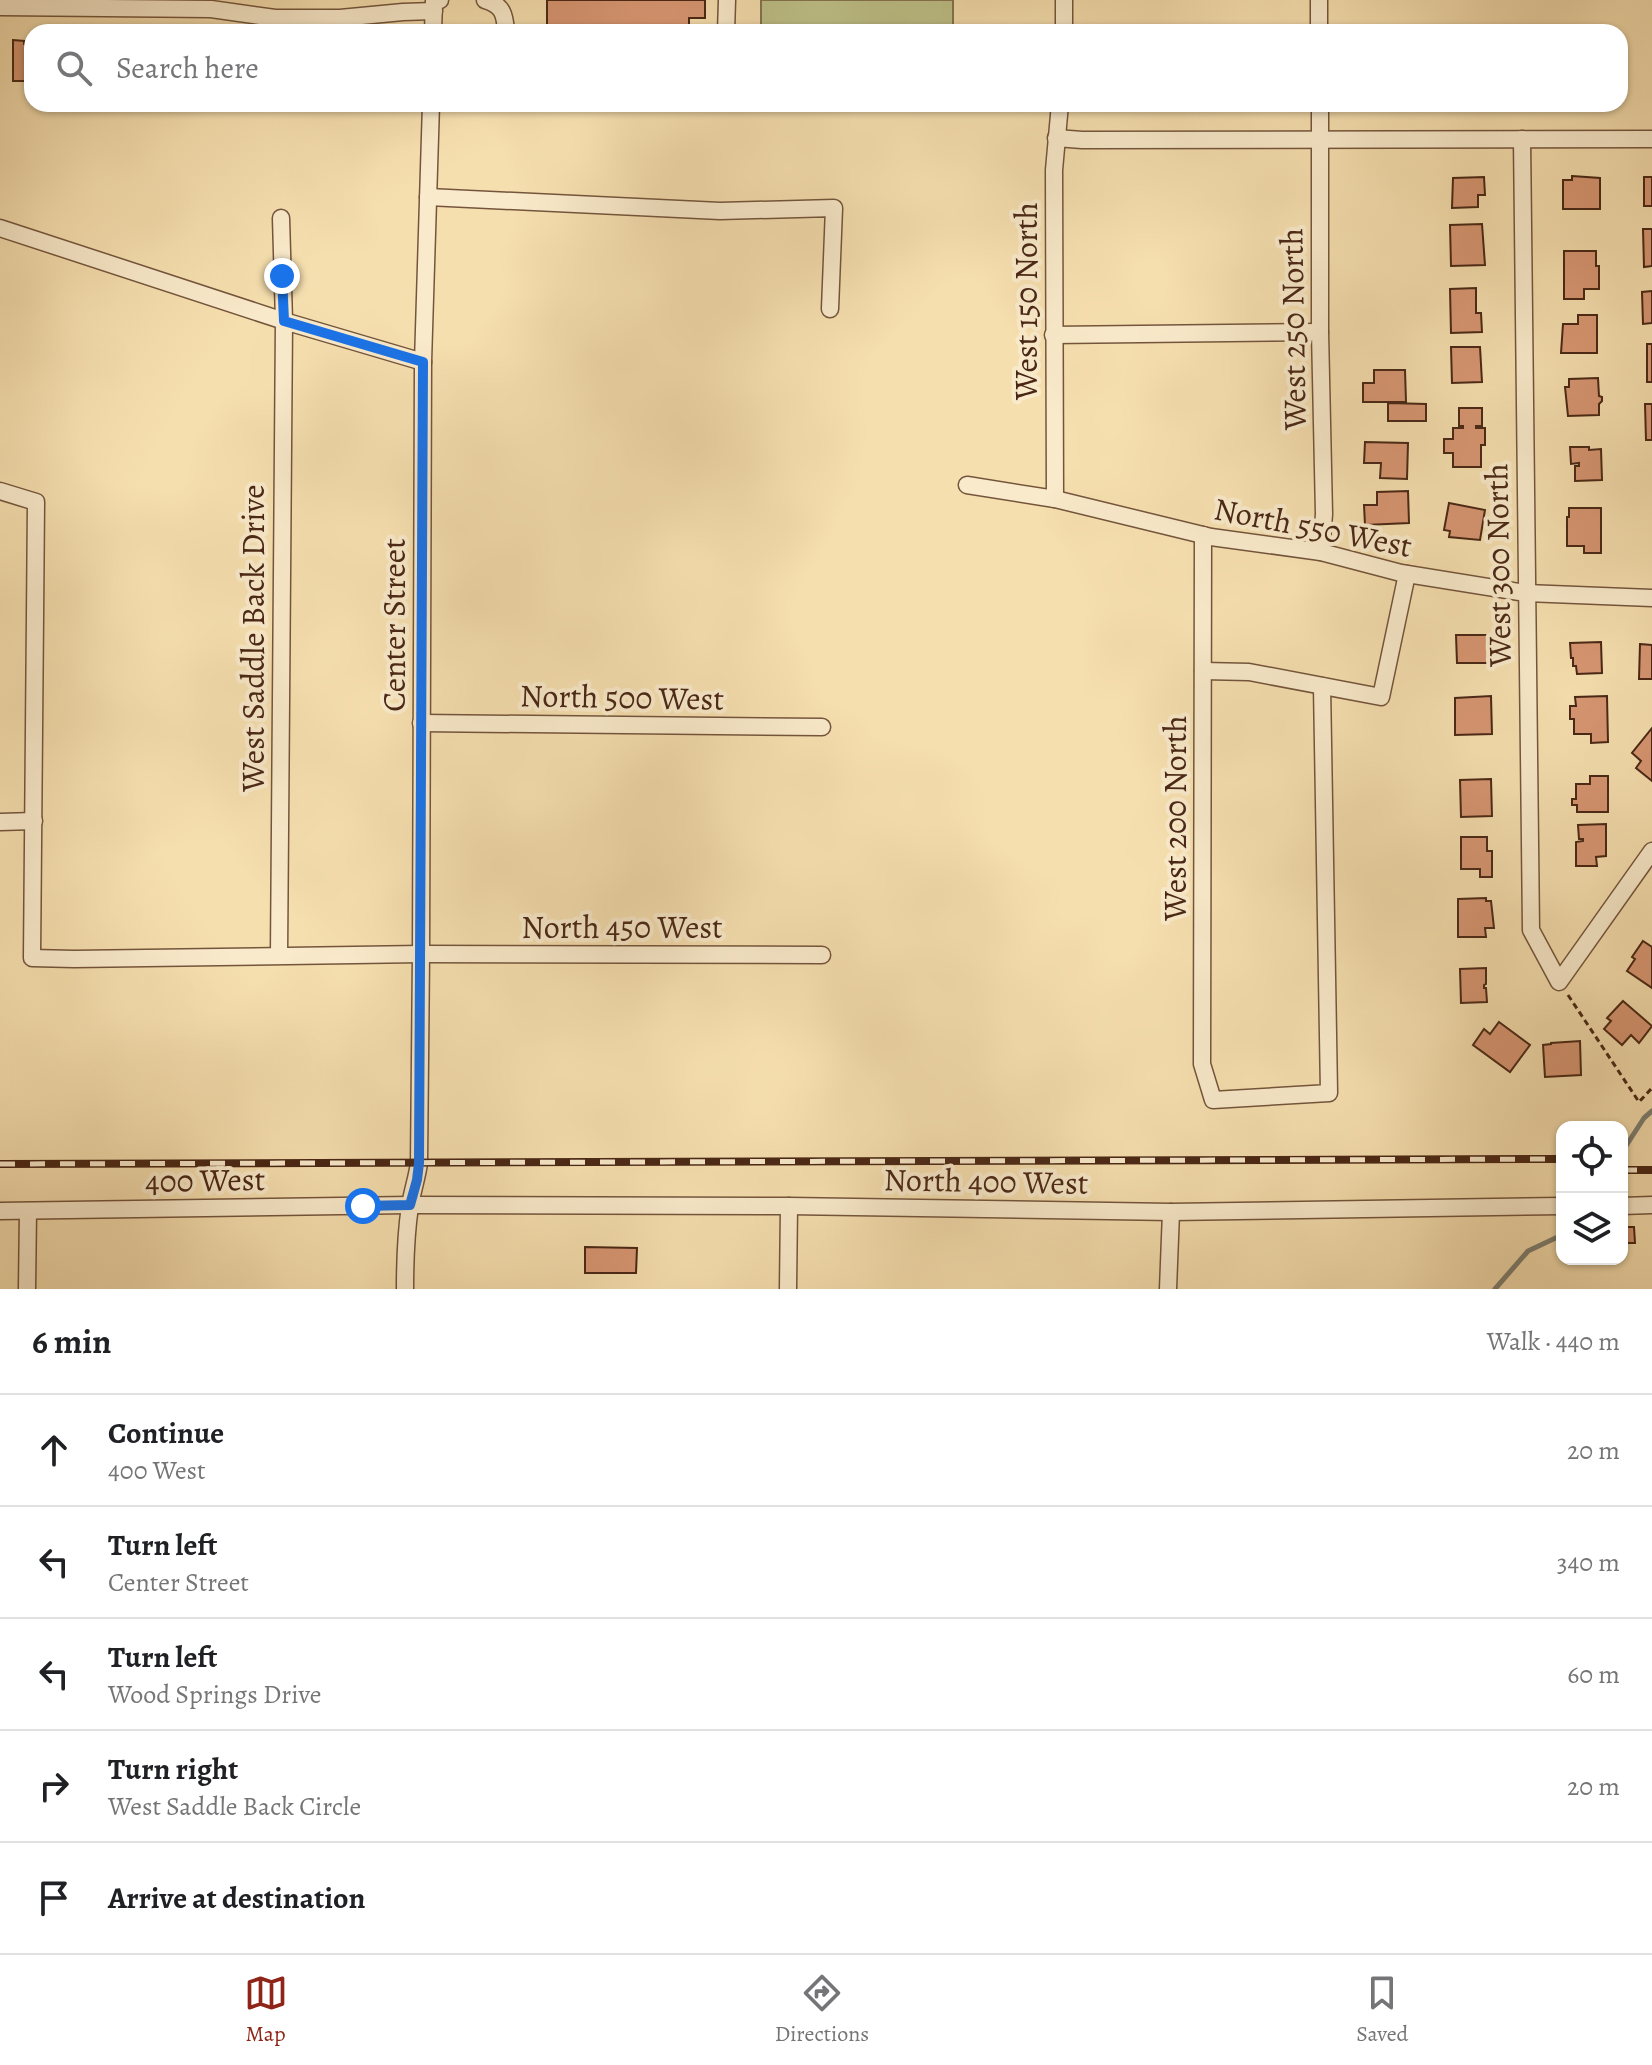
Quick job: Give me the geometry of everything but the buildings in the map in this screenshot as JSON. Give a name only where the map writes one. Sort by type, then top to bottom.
[{"type":"street","points":[[485,0],[501,8],[505,24]]},
{"type":"street","points":[[726,24],[727,0]]},
{"type":"street","points":[[1064,0],[1064,24]]},
{"type":"street","points":[[1319,0],[1319,24]]},
{"type":"street","points":[[0,7],[212,4],[275,18],[340,18],[403,12],[436,4],[434,24]]},
{"type":"street","name":"Center Street","points":[[405,1289],[410,1205],[419,1163],[423,362],[431,112]]},
{"type":"street","name":"West 150 North","points":[[1055,499],[1054,170],[1059,112]]},
{"type":"street","name":"West 250 North","points":[[1320,112],[1324,514],[1321,552]]},
{"type":"street","points":[[1056,138],[1652,139]]},
{"type":"street","name":"West 300 North","points":[[1522,139],[1531,930],[1559,982],[1652,851]]},
{"type":"street","points":[[428,197],[720,211],[834,208],[830,309]]},
{"type":"street","name":"West Saddle Back Drive","points":[[279,955],[284,321],[281,218]]},
{"type":"street","points":[[0,228],[284,321],[423,362]]},
{"type":"street","points":[[1053,335],[1320,332]]},
{"type":"street","name":"North 550 West","points":[[967,485],[1055,499],[1203,535],[1321,552],[1407,574],[1526,593],[1652,598]]},
{"type":"street","points":[[0,491],[36,502],[34,821],[0,822]]},
{"type":"street","name":"West 200 North","points":[[1203,535],[1202,1064],[1213,1100],[1329,1093],[1322,686]]},
{"type":"street","points":[[1203,671],[1249,672],[1381,697],[1407,574]]},
{"type":"street","name":"North 500 West","points":[[421,723],[822,727]]},
{"type":"street","name":"North 450 West","points":[[34,821],[32,958],[421,954],[822,955]]},
{"type":"street","name":"North 400 West","points":[[410,1205],[789,1206],[1171,1212],[1556,1206]]},
{"type":"street","name":"400 West","points":[[0,1211],[410,1205]]},
{"type":"street","points":[[1628,1206],[1652,1205]]},
{"type":"street","points":[[788,1289],[789,1206]]},
{"type":"street","points":[[27,1289],[28,1211]]},
{"type":"street","points":[[1168,1289],[1171,1212]]},
{"type":"path","points":[[1577,1009],[1639,1102],[1652,1088]]},
{"type":"green space","points":[[761,0],[953,0],[953,24],[761,24]]},
{"type":"waterway","points":[[1628,1143],[1652,1111]]},
{"type":"waterway","points":[[1495,1289],[1528,1251],[1556,1238]]},
{"type":"railway","points":[[0,1164],[1556,1159]]},
{"type":"railway","points":[[1628,1170],[1652,1170]]},
{"type":"route","points":[[282,276],[284,321],[423,362],[419,1163],[410,1205],[363,1206]]}]
